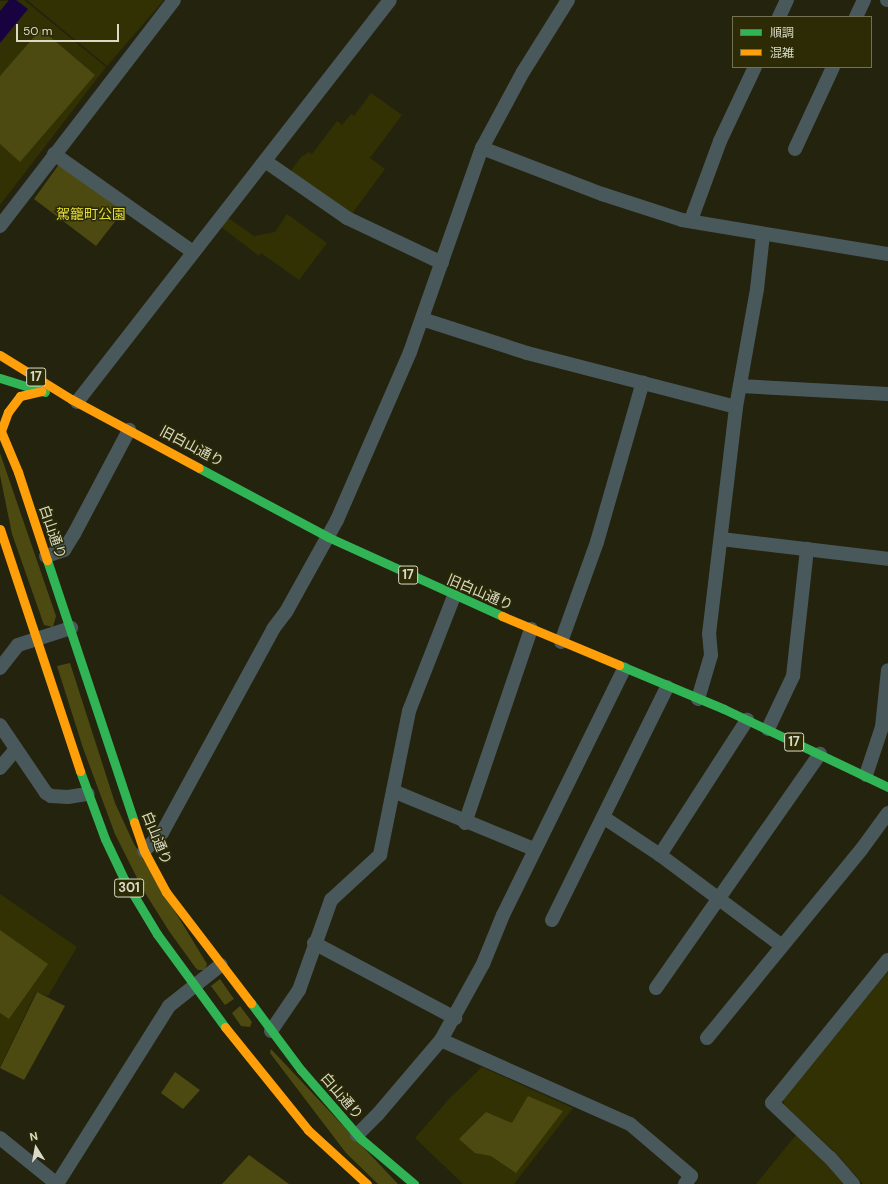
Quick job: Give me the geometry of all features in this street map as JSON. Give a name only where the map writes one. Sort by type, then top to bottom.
[{"type":"main road","name":"17","points":[[0,355],[74,401]]},
{"type":"main road","name":"17","points":[[0,378],[74,401]]},
{"type":"main road","name":"17","points":[[1,430],[8,412],[20,396],[41,391]]},
{"type":"main road","name":"旧白山通り","points":[[74,401],[328,537],[454,596],[768,729],[866,775],[888,787]]},
{"type":"main road","name":"白山通り","points":[[1,430],[71,628],[144,850],[166,892],[221,965],[268,1034],[357,1134],[414,1184]]},
{"type":"main road","name":"301","points":[[1,535],[88,794],[105,839],[124,879],[157,934],[193,984],[294,1115],[367,1184]]},
{"type":"main road","points":[[304,1108],[323,1144]]},
{"type":"street","points":[[0,226],[174,0]]},
{"type":"street","points":[[74,401],[265,161],[390,0]]},
{"type":"street","points":[[144,850],[162,833],[273,629],[286,612],[328,537],[351,490],[422,319],[482,148],[522,72],[568,0]]},
{"type":"street","points":[[779,16],[787,0]]},
{"type":"street","points":[[856,16],[864,0]]},
{"type":"street","points":[[691,220],[720,141],[755,68]]},
{"type":"street","points":[[795,149],[833,68]]},
{"type":"street","points":[[482,148],[602,194],[682,220],[691,220],[763,235],[888,254]]},
{"type":"street","points":[[54,154],[193,252]]},
{"type":"street","points":[[265,161],[347,218],[442,263]]},
{"type":"street","points":[[698,699],[711,655],[709,634],[736,407],[757,289],[763,235]]},
{"type":"street","points":[[422,319],[527,353],[736,407]]},
{"type":"street","points":[[561,642],[597,542],[643,382]]},
{"type":"street","points":[[740,386],[888,394]]},
{"type":"street","points":[[46,556],[64,550],[129,430]]},
{"type":"street","points":[[720,539],[888,559]]},
{"type":"street","points":[[768,729],[793,676],[807,549]]},
{"type":"street","points":[[268,1034],[299,990],[314,943],[331,900],[380,855],[409,711],[454,596]]},
{"type":"street","points":[[0,668],[18,645],[71,628]]},
{"type":"street","points":[[465,823],[531,629]]},
{"type":"street","points":[[357,1134],[378,1114],[441,1040],[455,1018],[483,964],[503,915],[534,850],[624,669]]},
{"type":"street","points":[[866,775],[882,727],[888,670]]},
{"type":"street","points":[[552,920],[667,687]]},
{"type":"street","points":[[660,855],[747,720]]},
{"type":"street","points":[[0,725],[15,750],[46,793],[51,796],[68,797],[88,794]]},
{"type":"street","points":[[0,768],[15,750]]},
{"type":"street","points":[[656,988],[720,900],[820,754]]},
{"type":"street","points":[[393,791],[465,823],[534,850]]},
{"type":"street","points":[[706,1038],[782,946],[888,813]]},
{"type":"street","points":[[603,817],[660,855],[782,946]]},
{"type":"street","points":[[314,943],[455,1018]]},
{"type":"street","points":[[852,1184],[830,1158],[772,1103],[888,960]]},
{"type":"street","points":[[0,1138],[57,1184],[169,1006],[193,984],[221,965]]},
{"type":"street","points":[[441,1040],[630,1124],[691,1176],[685,1184]]},
{"type":"shaded area","points":[[9,0],[16,0],[28,9],[0,43],[0,11]]},
{"type":"shaded area","points":[[24,0],[106,67],[0,205],[0,1]]},
{"type":"shaded area","points":[[27,0],[164,0],[107,66]]},
{"type":"shaded area","points":[[371,93],[402,115],[370,158],[385,169],[351,215],[290,172],[301,157],[309,152],[312,154],[337,121],[342,125],[351,114],[354,116]]},
{"type":"shaded area","points":[[287,214],[327,243],[299,280],[261,253],[259,256],[220,226],[227,217],[254,236],[275,232]]},
{"type":"shaded area","points":[[0,894],[77,947],[48,996],[36,992],[0,1067]]},
{"type":"shaded area","points":[[888,972],[888,1184],[863,1184],[836,1153],[784,1105],[783,1099]]},
{"type":"shaded area","points":[[482,1067],[573,1108],[514,1184],[463,1184],[415,1138],[449,1099]]},
{"type":"shaded area","points":[[796,1135],[826,1161],[845,1184],[756,1184]]},
{"type":"green space","points":[[41,29],[95,75],[20,162],[0,144],[0,76]]},
{"type":"green space","name":"駕籠町公園","points":[[60,163],[124,210],[96,246],[34,199]]},
{"type":"green space","points":[[0,453],[56,616],[53,627],[44,625],[12,534],[0,475]]},
{"type":"green space","points":[[70,663],[115,803],[134,844],[207,964],[205,970],[198,970],[195,967],[169,931],[142,888],[115,834],[83,748],[57,666]]},
{"type":"green space","points":[[0,930],[48,964],[9,1019],[0,1013]]},
{"type":"green space","points":[[220,979],[234,999],[225,1005],[211,986]]},
{"type":"green space","points":[[37,992],[65,1006],[24,1080],[0,1068]]},
{"type":"green space","points":[[240,1006],[252,1022],[250,1027],[241,1026],[232,1013]]},
{"type":"green space","points":[[271,1049],[398,1184],[378,1184],[346,1153],[270,1053]]},
{"type":"green space","points":[[175,1072],[200,1090],[183,1109],[161,1093]]},
{"type":"green space","points":[[528,1096],[563,1111],[516,1173],[491,1156],[475,1153],[459,1139],[486,1112],[512,1123]]},
{"type":"green space","points":[[249,1155],[289,1184],[222,1184]]},
{"type":"traffic: fast","points":[[0,378],[45,392]]},
{"type":"traffic: fast","points":[[199,468],[328,537],[502,616]]},
{"type":"traffic: fast","points":[[47,560],[134,822]]},
{"type":"traffic: fast","points":[[619,665],[724,709],[888,787]]},
{"type":"traffic: fast","points":[[80,771],[105,839],[124,879],[157,934],[225,1027]]},
{"type":"traffic: fast","points":[[251,1003],[301,1070],[361,1139],[414,1184]]},
{"type":"traffic: slow","points":[[0,355],[71,399],[199,468]]},
{"type":"traffic: slow","points":[[1,431],[8,412],[20,396],[41,391]]},
{"type":"traffic: slow","points":[[0,429],[18,472],[47,560]]},
{"type":"traffic: slow","points":[[0,529],[80,771]]},
{"type":"traffic: slow","points":[[502,616],[619,665]]},
{"type":"traffic: slow","points":[[134,822],[144,851],[166,892],[251,1003]]},
{"type":"traffic: slow","points":[[225,1027],[308,1130],[367,1184]]}]
